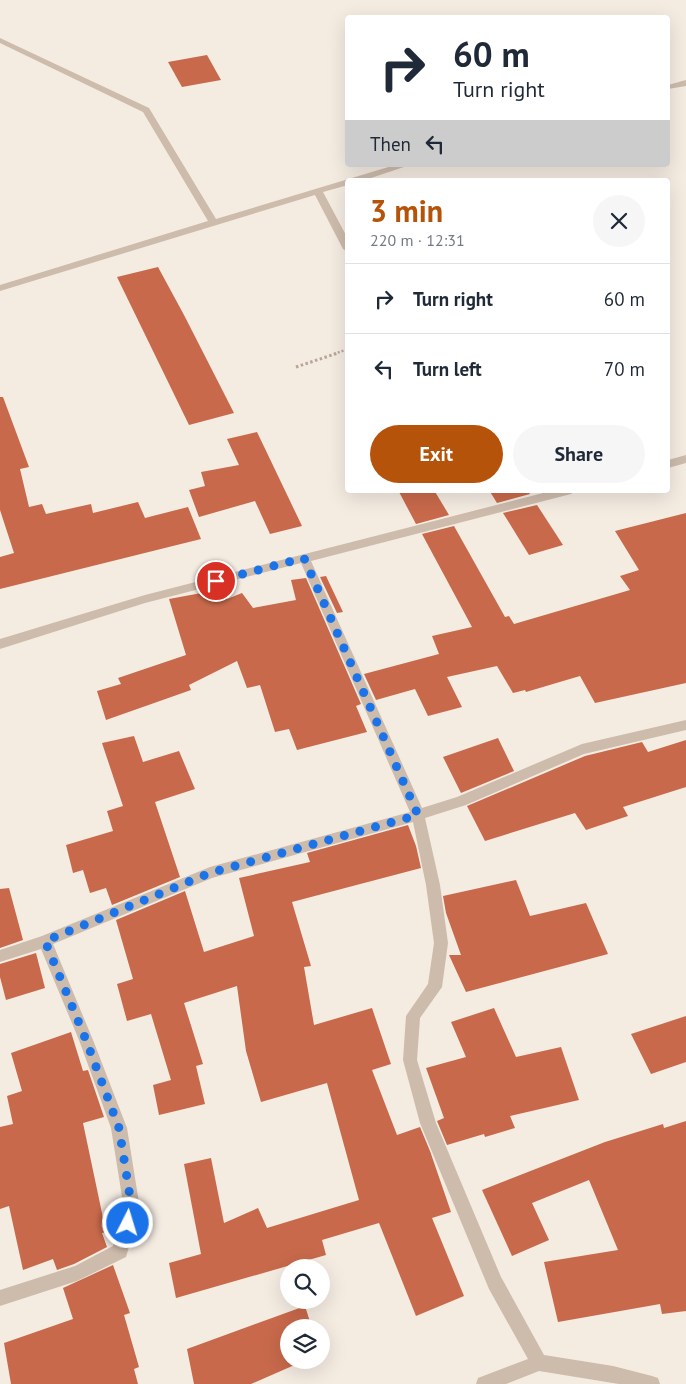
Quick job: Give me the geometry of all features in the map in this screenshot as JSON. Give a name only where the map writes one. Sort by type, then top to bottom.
[{"type":"street","points":[[0,40],[146,110],[214,223]]},
{"type":"street","points":[[670,87],[686,82]]},
{"type":"street","points":[[362,178],[399,167]]},
{"type":"street","points":[[0,288],[345,183]]},
{"type":"street","points":[[318,191],[345,243]]},
{"type":"street","points":[[670,463],[686,459]]},
{"type":"street","points":[[0,644],[145,599],[559,493]]},
{"type":"street","points":[[304,558],[418,815],[433,885],[441,943],[435,987],[413,1016],[410,1060],[428,1123],[439,1154],[495,1283],[539,1362]]},
{"type":"street","points":[[0,956],[45,941],[210,873],[418,815],[461,801],[582,749],[686,724]]},
{"type":"street","points":[[0,1298],[32,1289],[98,1265],[120,1251],[132,1209],[119,1128],[86,1040],[45,941]]},
{"type":"street","points":[[484,1384],[539,1362],[612,1374],[652,1384]]},
{"type":"path","points":[[296,367],[345,350]]},
{"type":"building","points":[[207,55],[221,80],[182,87],[168,62]]},
{"type":"building","points":[[158,267],[234,413],[189,425],[117,277]]},
{"type":"building","points":[[0,397],[3,397],[29,467],[20,469],[29,507],[42,504],[46,514],[91,504],[93,513],[138,502],[145,518],[188,507],[201,539],[0,589],[0,557],[14,553],[0,510]]},
{"type":"building","points":[[257,432],[302,526],[270,534],[255,501],[199,517],[189,490],[205,486],[201,472],[239,465],[227,439]]},
{"type":"building","points":[[400,493],[436,493],[449,515],[416,524]]},
{"type":"building","points":[[491,493],[530,494],[497,503]]},
{"type":"building","points":[[537,505],[563,545],[529,555],[503,513]]},
{"type":"building","points":[[686,513],[686,683],[595,703],[580,676],[526,692],[525,690],[513,693],[497,666],[447,677],[462,707],[428,716],[415,689],[376,700],[364,674],[439,654],[432,636],[472,627],[422,534],[454,526],[505,617],[509,616],[514,624],[630,590],[620,576],[639,570],[615,531]]},
{"type":"building","points":[[326,576],[343,612],[337,613],[320,577]]},
{"type":"building","points":[[306,578],[361,704],[356,706],[367,732],[297,750],[289,729],[275,732],[260,685],[247,688],[237,661],[189,685],[191,690],[106,720],[97,691],[121,684],[118,678],[186,655],[169,599],[223,589],[227,599],[242,593],[253,608],[296,600],[291,580]]},
{"type":"building","points":[[134,736],[143,762],[179,751],[195,789],[155,802],[180,877],[112,905],[106,888],[90,893],[83,870],[73,873],[66,845],[113,831],[107,811],[123,806],[102,743]]},
{"type":"building","points":[[498,738],[514,771],[461,793],[443,757]]},
{"type":"building","points":[[686,740],[686,787],[623,807],[628,816],[586,830],[575,813],[485,841],[467,806],[585,756],[642,742],[648,752]]},
{"type":"building","points":[[408,825],[416,846],[421,868],[292,902],[311,966],[304,967],[314,1025],[372,1008],[391,1064],[372,1070],[397,1135],[420,1127],[451,1212],[432,1218],[464,1296],[416,1316],[379,1223],[322,1240],[326,1255],[312,1259],[280,1259],[280,1268],[176,1298],[169,1263],[201,1254],[184,1164],[211,1158],[224,1223],[258,1208],[267,1228],[359,1200],[327,1083],[261,1102],[246,1051],[237,986],[184,1003],[203,1064],[196,1066],[205,1104],[159,1115],[153,1085],[171,1080],[151,1014],[127,1021],[117,984],[133,979],[116,920],[185,891],[204,952],[254,936],[239,878],[310,862],[307,853]]},
{"type":"building","points":[[516,880],[530,916],[586,903],[608,954],[466,992],[449,955],[461,955],[446,913],[443,896]]},
{"type":"building","points":[[9,888],[23,940],[0,948],[0,889]]},
{"type":"building","points":[[36,953],[45,988],[6,1000],[0,977],[0,964]]},
{"type":"building","points":[[494,1008],[516,1057],[561,1047],[579,1100],[510,1116],[515,1128],[485,1137],[484,1134],[447,1145],[437,1121],[444,1118],[426,1068],[466,1057],[451,1022]]},
{"type":"building","points":[[686,1016],[686,1062],[651,1074],[631,1034]]},
{"type":"building","points":[[71,1032],[83,1071],[88,1070],[104,1117],[83,1123],[106,1232],[102,1233],[107,1247],[74,1264],[57,1270],[53,1259],[23,1270],[9,1206],[0,1209],[0,1127],[13,1124],[7,1096],[22,1091],[11,1053]]},
{"type":"building","points":[[686,1121],[686,1311],[662,1314],[660,1304],[558,1322],[544,1262],[618,1250],[589,1180],[532,1203],[549,1240],[512,1256],[482,1190],[605,1142],[663,1124],[664,1128]]},
{"type":"building","points":[[113,1265],[130,1313],[124,1315],[139,1367],[134,1369],[138,1384],[11,1384],[4,1343],[73,1319],[63,1288]]},
{"type":"building","points":[[297,1309],[306,1309],[309,1319],[280,1319],[280,1369],[285,1369],[251,1384],[194,1384],[187,1349]]},
{"type":"route","points":[[128,1223],[132,1209],[119,1128],[86,1040],[45,941],[210,873],[418,815],[304,558],[216,581]]}]
